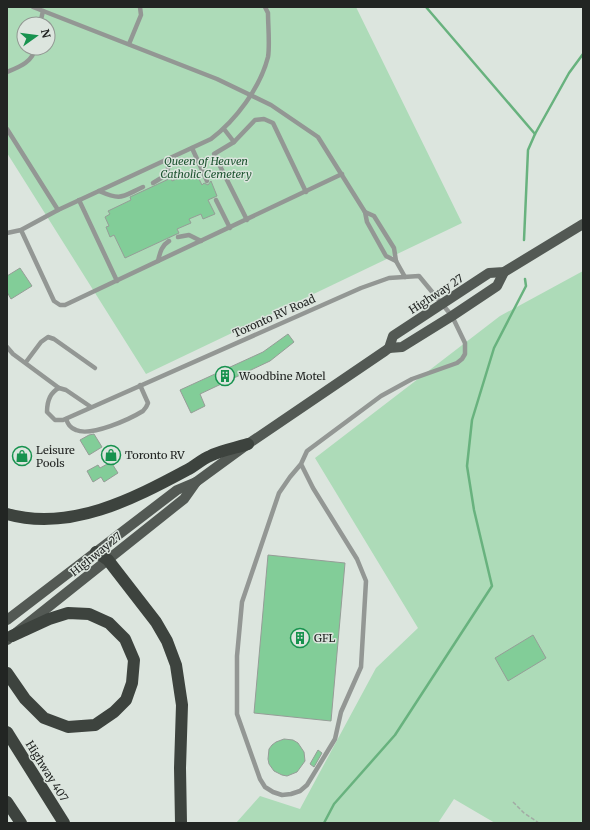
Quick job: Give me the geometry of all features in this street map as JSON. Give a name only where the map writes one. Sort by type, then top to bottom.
[{"type":"highway","points":[[7,514],[49,519],[70,518],[95,512],[143,493],[189,469],[210,455],[248,444]]},
{"type":"highway","points":[[96,552],[108,560],[156,622],[167,641],[176,665],[182,705],[181,823]]},
{"type":"highway","points":[[7,672],[25,699],[44,718],[68,727],[95,725],[114,712],[126,700],[132,683],[134,660],[125,639],[109,623],[89,614],[68,613],[49,619],[10,638]]},
{"type":"highway","points":[[7,722],[16,745]]},
{"type":"highway","name":"Highway 407","points":[[7,732],[64,823]]},
{"type":"highway","points":[[7,802],[21,823]]},
{"type":"main road","name":"Highway 27","points":[[389,348],[393,336],[442,303],[489,273],[504,272],[583,224]]},
{"type":"main road","name":"Highway 27","points":[[7,620],[177,490],[196,482],[248,444],[389,348],[402,347],[497,286],[504,272]]},
{"type":"main road","name":"Highway 27","points":[[10,638],[184,499],[196,482]]},
{"type":"lane","points":[[34,7],[217,79],[271,104],[318,137],[365,212],[367,222],[386,256],[396,261]]},
{"type":"lane","points":[[129,44],[141,15],[140,7]]},
{"type":"lane","points":[[7,233],[21,230],[58,210],[211,139],[224,129],[251,95],[260,80],[268,55],[268,13],[265,7]]},
{"type":"lane","points":[[42,16],[43,11]]},
{"type":"lane","points":[[7,72],[21,66],[33,56]]},
{"type":"lane","points":[[247,220],[214,154],[234,142],[255,120],[264,119],[273,123],[306,192]]},
{"type":"lane","points":[[7,129],[58,210]]},
{"type":"lane","points":[[224,129],[234,142]]},
{"type":"lane","points":[[192,148],[207,181]]},
{"type":"lane","points":[[153,183],[166,175],[171,158]]},
{"type":"lane","points":[[21,230],[54,301],[60,305],[71,304],[342,174]]},
{"type":"lane","points":[[99,191],[114,198],[120,198],[143,187]]},
{"type":"lane","points":[[79,200],[117,281]]},
{"type":"lane","points":[[216,200],[230,228]]},
{"type":"lane","points":[[365,212],[374,216],[394,248],[396,261],[405,277]]},
{"type":"lane","points":[[178,237],[189,235],[201,241]]},
{"type":"lane","points":[[158,261],[161,249],[165,243],[169,241]]},
{"type":"lane","name":"Toronto RV Road","points":[[66,419],[361,288],[389,278],[419,276],[452,316],[466,343],[465,354],[462,359],[457,363],[412,379],[381,396],[307,451],[300,464]]},
{"type":"lane","points":[[26,362],[41,342],[48,337],[54,339],[95,368]]},
{"type":"lane","points":[[7,347],[13,354],[60,388],[66,390],[92,407]]},
{"type":"lane","points":[[60,388],[55,391],[48,400],[47,412],[55,420],[66,419],[70,426],[76,430],[85,432],[113,426],[144,410],[148,403],[140,385]]},
{"type":"lane","points":[[300,464],[358,559],[366,581],[361,668],[341,712],[335,739],[307,785],[300,791],[282,795],[265,787],[260,779],[237,714],[237,656],[242,602],[278,493],[300,464]]},
{"type":"path","points":[[513,802],[524,813],[539,823]]},
{"type":"green space","name":"Queen of Heaven Catholic Cemetery","points":[[7,7],[356,7],[462,223],[146,374],[7,153]]},
{"type":"green space","points":[[583,271],[583,823],[495,823],[454,799],[438,823],[236,823],[260,796],[300,809],[376,668],[418,628],[315,458],[500,316]]},
{"type":"building","points":[[195,171],[202,185],[204,183],[208,185],[211,181],[217,196],[208,200],[215,214],[203,219],[201,214],[189,219],[191,223],[177,229],[179,233],[125,258],[114,235],[110,237],[106,227],[109,226],[105,217],[110,214],[108,211],[131,200],[130,197],[171,178],[172,181]]},
{"type":"building","points":[[20,268],[32,286],[11,299],[7,292],[7,276]]},
{"type":"building","name":"Woodbine Motel","points":[[288,334],[294,342],[270,361],[200,394],[205,406],[191,413],[180,390],[263,352]]},
{"type":"building","points":[[94,434],[102,447],[89,455],[80,440]]},
{"type":"building","points":[[111,462],[118,473],[104,482],[101,477],[93,482],[87,471],[98,465],[100,468]]},
{"type":"building","name":"GFL","points":[[268,555],[345,563],[331,721],[254,713]]},
{"type":"building","points":[[533,635],[546,658],[508,681],[495,658]]},
{"type":"building","points":[[284,739],[293,740],[298,743],[304,752],[305,761],[297,772],[287,776],[274,771],[269,764],[268,759],[269,749],[272,745]]},
{"type":"building","points":[[318,750],[322,753],[314,767],[310,764]]},
{"type":"waterway","points":[[426,7],[535,134]]},
{"type":"waterway","points":[[524,240],[528,150],[535,134],[569,73],[583,54]]},
{"type":"waterway","points":[[324,823],[334,804],[395,735],[492,586],[474,510],[467,466],[472,420],[494,348],[526,286],[525,279]]},
{"type":"place","name":"Woodbine Motel","points":[[225,376]]},
{"type":"place","name":"Toronto RV","points":[[111,455]]},
{"type":"place","name":"Leisure Pools","points":[[22,456]]},
{"type":"place","name":"GFL","points":[[300,638]]}]
